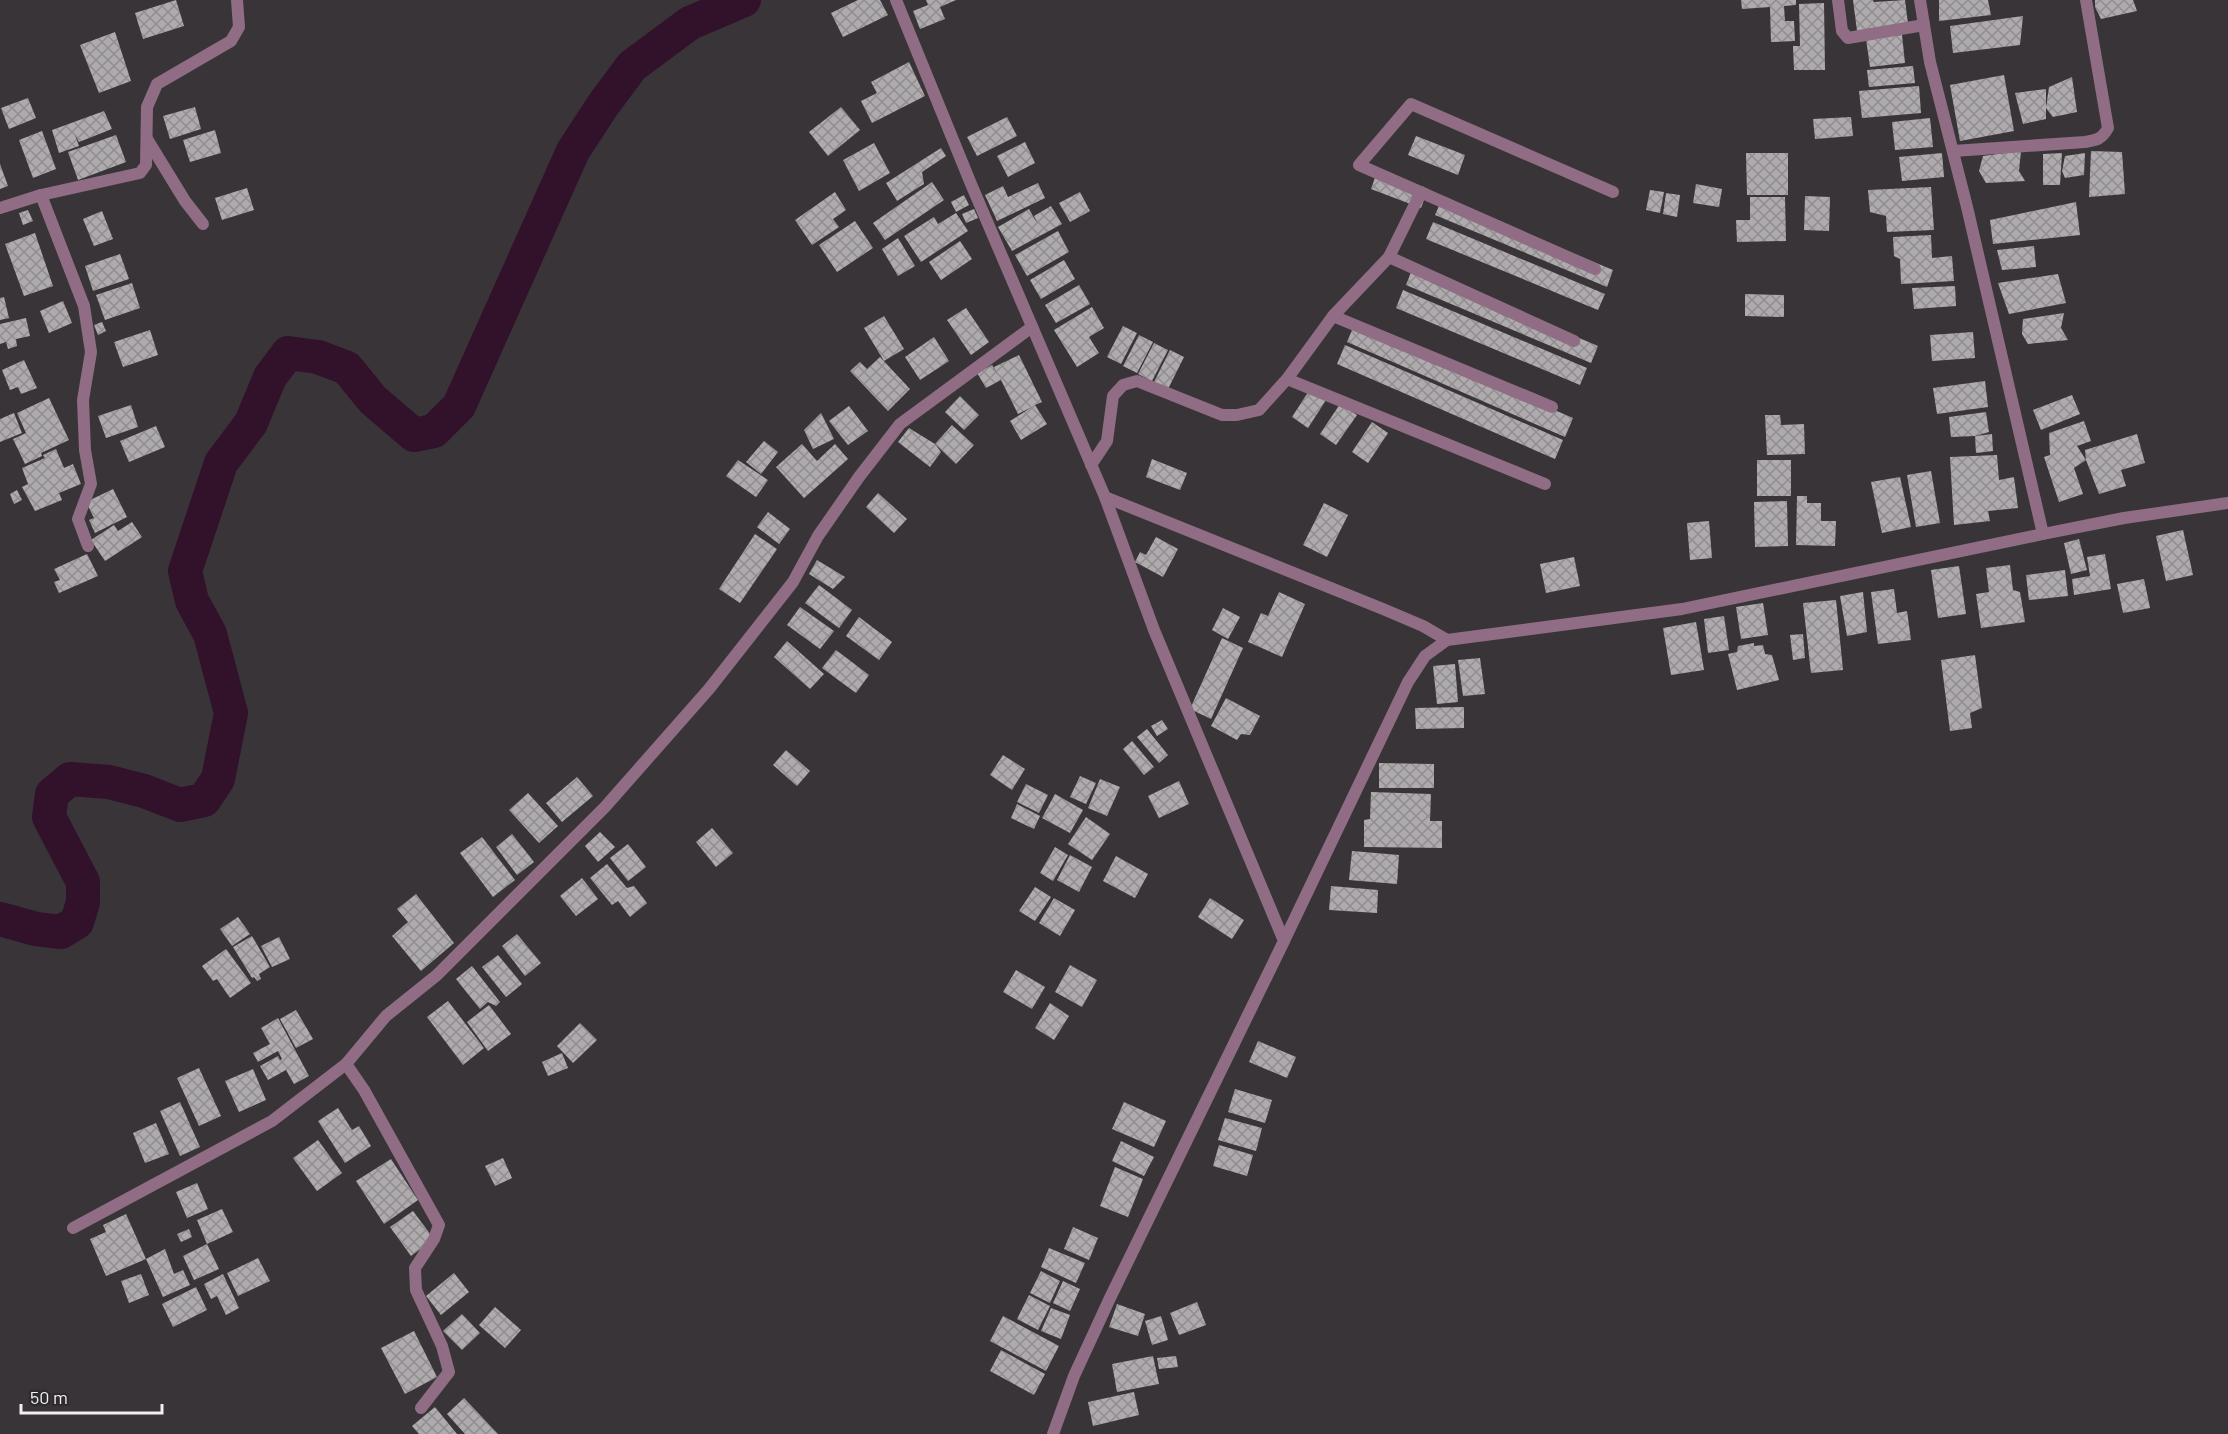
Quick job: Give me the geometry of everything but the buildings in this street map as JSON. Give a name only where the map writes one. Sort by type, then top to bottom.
[{"type":"street","points":[[0,208],[41,195],[140,173],[146,165],[147,107],[157,84],[231,41],[239,27],[237,0]]},
{"type":"street","points":[[896,0],[1105,497],[1154,630],[1284,941]]},
{"type":"street","points":[[1838,0],[1842,31],[1848,38],[1924,26]]},
{"type":"street","points":[[1920,0],[1930,62],[2043,534]]},
{"type":"street","points":[[1953,151],[2085,142],[2099,140],[2104,135],[2108,128],[2086,0]]},
{"type":"street","points":[[1595,269],[1359,165],[1412,105],[1613,192]]},
{"type":"street","points":[[147,139],[185,201],[203,224]]},
{"type":"street","points":[[1091,465],[1107,441],[1113,396],[1128,382],[1137,381],[1221,415],[1237,415],[1259,410],[1287,379],[1334,316],[1389,257],[1420,192]]},
{"type":"street","points":[[41,195],[84,306],[91,352],[83,400],[84,450],[91,484],[78,519],[88,546]]},
{"type":"street","points":[[1389,257],[1574,341]]},
{"type":"street","points":[[1334,316],[1552,407]]},
{"type":"street","points":[[73,1228],[272,1120],[346,1064],[386,1016],[437,975],[605,807],[709,689],[793,582],[825,526],[858,477],[900,424],[1032,327]]},
{"type":"street","points":[[1287,379],[1545,484]]},
{"type":"street","points":[[1105,497],[1383,609],[1447,640]]},
{"type":"street","points":[[1053,1434],[1074,1376],[1101,1318],[1408,682],[1425,656],[1447,640],[1682,609],[2124,518],[2228,502]]},
{"type":"street","points":[[346,1064],[364,1090],[439,1225],[434,1239],[415,1268],[416,1290],[442,1346],[448,1372],[421,1408]]},
{"type":"waterway","points":[[0,919],[36,929],[61,932],[77,922],[83,902],[83,882],[49,817],[52,794],[70,779],[109,782],[144,791],[180,805],[204,800],[218,779],[231,713],[210,634],[192,601],[185,571],[221,463],[251,423],[270,377],[288,353],[318,357],[347,368],[373,400],[414,435],[434,431],[459,406],[573,151],[603,105],[632,66],[690,23],[744,0]]}]
